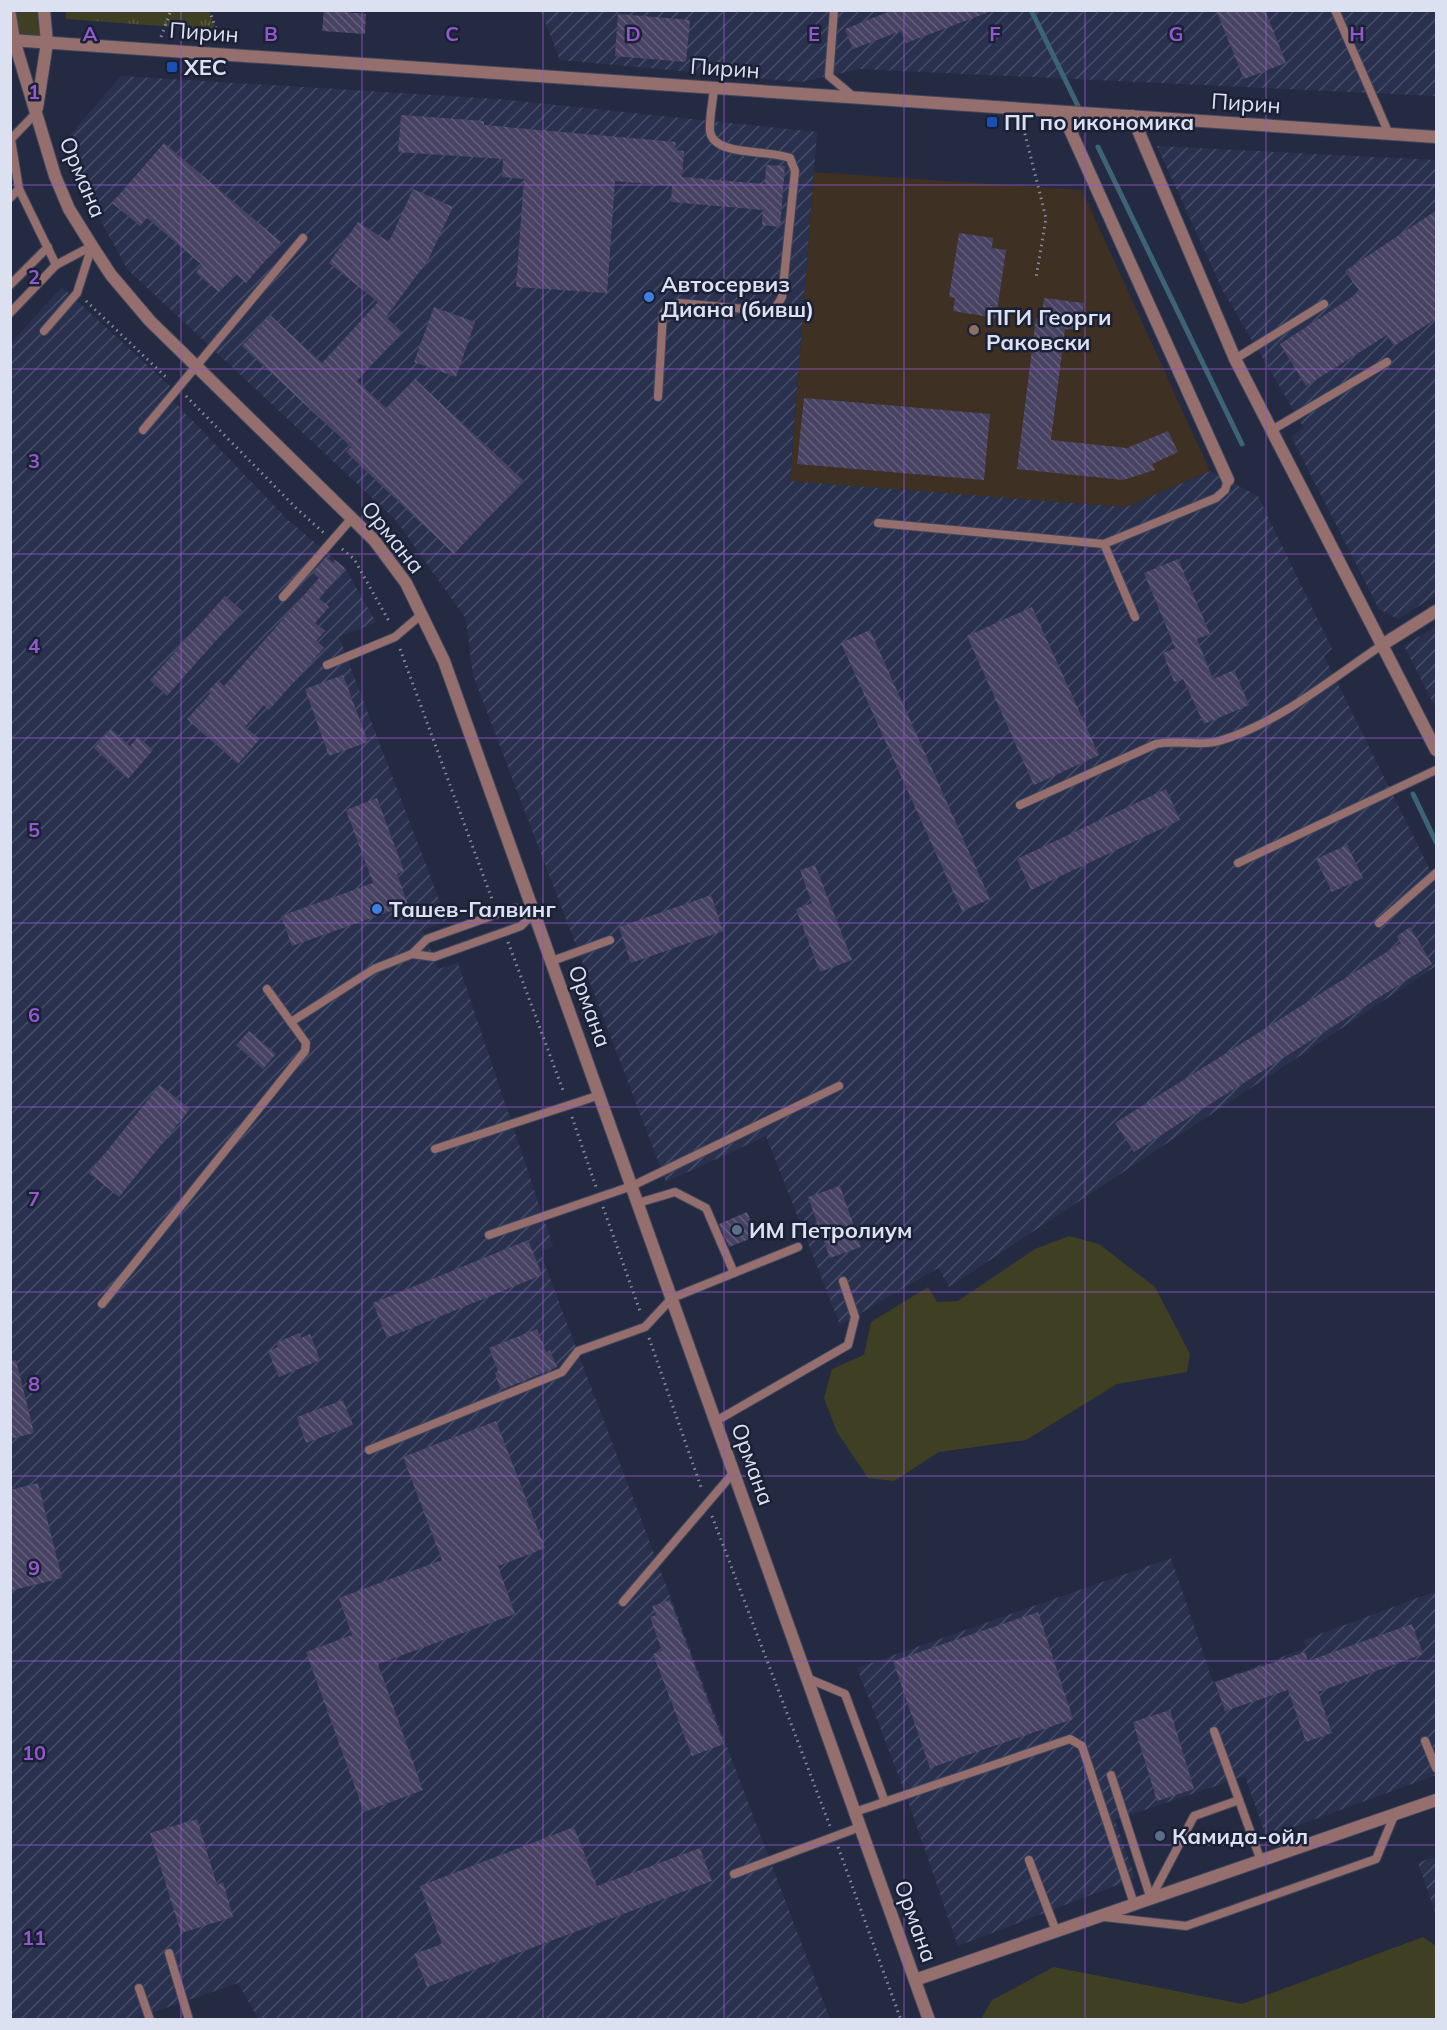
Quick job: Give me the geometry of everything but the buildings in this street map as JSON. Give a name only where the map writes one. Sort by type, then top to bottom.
[{"type":"street","points":[[37,112],[47,43],[44,10]]},
{"type":"street","name":"Ормана","points":[[10,15],[12,40],[37,112],[55,176],[69,209],[111,275],[150,321],[352,518],[392,561],[422,614],[444,661],[929,2019]]},
{"type":"street","name":"Пирин","points":[[12,40],[1437,137]]},
{"type":"street","points":[[1062,112],[1228,480]]},
{"type":"street","points":[[1132,116],[1235,359],[1437,750]]},
{"type":"street","points":[[1382,645],[1437,611]]},
{"type":"street","points":[[915,1980],[1437,1800]]},
{"type":"lane","points":[[834,10],[829,76],[856,98]]},
{"type":"lane","points":[[1335,10],[1389,134]]},
{"type":"lane","points":[[658,397],[663,314],[668,306],[679,303],[766,311],[776,307],[783,297],[795,171],[790,158],[778,153],[725,148],[715,142],[710,132],[714,88]]},
{"type":"lane","points":[[37,112],[11,140],[19,189],[56,266]]},
{"type":"lane","points":[[10,198],[19,189]]},
{"type":"lane","points":[[143,430],[303,238]]},
{"type":"lane","points":[[10,313],[56,266],[92,246]]},
{"type":"lane","points":[[44,331],[77,293],[92,246]]},
{"type":"lane","points":[[10,285],[48,248]]},
{"type":"lane","points":[[1235,359],[1324,304]]},
{"type":"lane","points":[[1272,430],[1387,362]]},
{"type":"lane","points":[[878,523],[1104,544],[1216,498],[1225,490],[1228,480]]},
{"type":"lane","points":[[283,597],[352,518]]},
{"type":"lane","points":[[1104,544],[1135,617]]},
{"type":"lane","points":[[327,665],[395,637],[422,614]]},
{"type":"lane","points":[[1020,805],[1156,744],[1169,741],[1209,743],[1231,736],[1277,715],[1382,645]]},
{"type":"lane","points":[[1238,863],[1437,770]]},
{"type":"lane","points":[[1379,923],[1435,874]]},
{"type":"lane","points":[[291,1022],[374,969],[412,954],[427,939],[514,908],[535,912]]},
{"type":"lane","points":[[412,954],[434,957],[521,926],[535,912]]},
{"type":"lane","points":[[552,960],[610,940]]},
{"type":"lane","points":[[102,1304],[305,1051],[306,1043],[267,988]]},
{"type":"lane","points":[[489,1235],[632,1186],[839,1086]]},
{"type":"lane","points":[[435,1149],[600,1095]]},
{"type":"lane","points":[[638,1203],[675,1191],[706,1208],[734,1274]]},
{"type":"lane","points":[[369,1450],[562,1372],[578,1351],[645,1327],[672,1298],[798,1247]]},
{"type":"lane","points":[[716,1421],[848,1345],[855,1317],[843,1281]]},
{"type":"lane","points":[[623,1602],[734,1472]]},
{"type":"lane","points":[[807,1678],[845,1694],[885,1802]]},
{"type":"lane","points":[[1214,1731],[1261,1861]]},
{"type":"lane","points":[[855,1812],[1070,1739],[1082,1746],[1134,1904]]},
{"type":"lane","points":[[1425,1741],[1437,1768]]},
{"type":"lane","points":[[1111,1775],[1151,1899]]},
{"type":"lane","points":[[1151,1899],[1194,1816],[1239,1800]]},
{"type":"lane","points":[[1099,1917],[1186,1926],[1376,1859],[1394,1816]]},
{"type":"lane","points":[[734,1874],[860,1827]]},
{"type":"lane","points":[[1029,1860],[1056,1931]]},
{"type":"lane","points":[[169,1953],[189,2019]]},
{"type":"lane","points":[[139,1988],[150,2019]]},
{"type":"path","points":[[156,50],[171,10]]},
{"type":"path","points":[[209,10],[225,55]]},
{"type":"path","points":[[1018,109],[1046,218],[1036,278]]},
{"type":"path","points":[[354,559],[387,615],[497,914]]},
{"type":"path","points":[[504,932],[568,1106],[707,1503],[901,2019]]},
{"type":"shaded area","points":[[541,11],[1436,11],[1436,96],[860,69],[801,82],[560,60]]},
{"type":"shaded area","points":[[121,76],[498,99],[817,132],[790,480],[1126,507],[1210,471],[1258,496],[1332,649],[1324,656],[1436,882],[1436,966],[949,1287],[938,1268],[840,1325],[766,1136],[666,1182],[473,675],[466,619],[395,519],[128,270],[87,196],[66,140]]},
{"type":"shaded area","points":[[1157,146],[1436,160],[1436,595],[1398,619],[1379,609],[1291,436],[1304,428],[1223,291]]},
{"type":"shaded area","name":"ПГИ Георги Раковски","points":[[814,172],[1082,190],[1210,471],[1126,507],[790,481]]},
{"type":"shaded area","points":[[62,287],[170,386],[165,392],[288,520],[345,568],[376,622],[339,637],[447,920],[423,930],[438,969],[458,963],[553,1246],[540,1252],[830,2019],[258,2019],[238,1983],[133,2019],[11,2019],[10,344]]},
{"type":"shaded area","points":[[1436,626],[1436,709],[1404,646]]},
{"type":"shaded area","points":[[1171,1558],[1213,1682],[1306,1648],[1304,1640],[1436,1591],[1436,1775],[1266,1837],[1245,1776],[1115,1820],[1135,1878],[958,1946],[906,1795],[857,1668]]},
{"type":"shaded area","points":[[1436,1856],[1436,1915],[1418,1863]]},
{"type":"green space","points":[[11,11],[44,11],[47,43],[11,40]]},
{"type":"green space","points":[[66,11],[209,11],[216,30],[66,19]]},
{"type":"green space","points":[[1069,1236],[1099,1244],[1155,1287],[1190,1354],[1187,1372],[1117,1384],[1026,1440],[939,1452],[894,1481],[868,1478],[837,1432],[824,1398],[832,1369],[864,1355],[871,1322],[928,1287],[937,1302],[958,1301],[1035,1249]]},
{"type":"green space","points":[[1423,1937],[1436,1946],[1436,2019],[981,2019],[992,2000],[1054,1967],[1242,2004]]},
{"type":"waterway","points":[[1031,10],[1079,108]]},
{"type":"waterway","points":[[1098,147],[1242,444]]},
{"type":"waterway","points":[[1413,794],[1436,842]]},
{"type":"place","name":"ХЕС","points":[[172,67]]},
{"type":"place","name":"ПГ по икономика","points":[[992,122]]},
{"type":"place","name":"Автосервиз Диана (бивш)","points":[[649,297]]},
{"type":"place","name":"ПГИ Георги Раковски","points":[[974,330]]},
{"type":"place","name":"Ташев-Галвинг","points":[[377,909]]},
{"type":"place","name":"ИМ Петролиум","points":[[737,1230]]},
{"type":"place","name":"Камида-ойл","points":[[1160,1836]]}]
